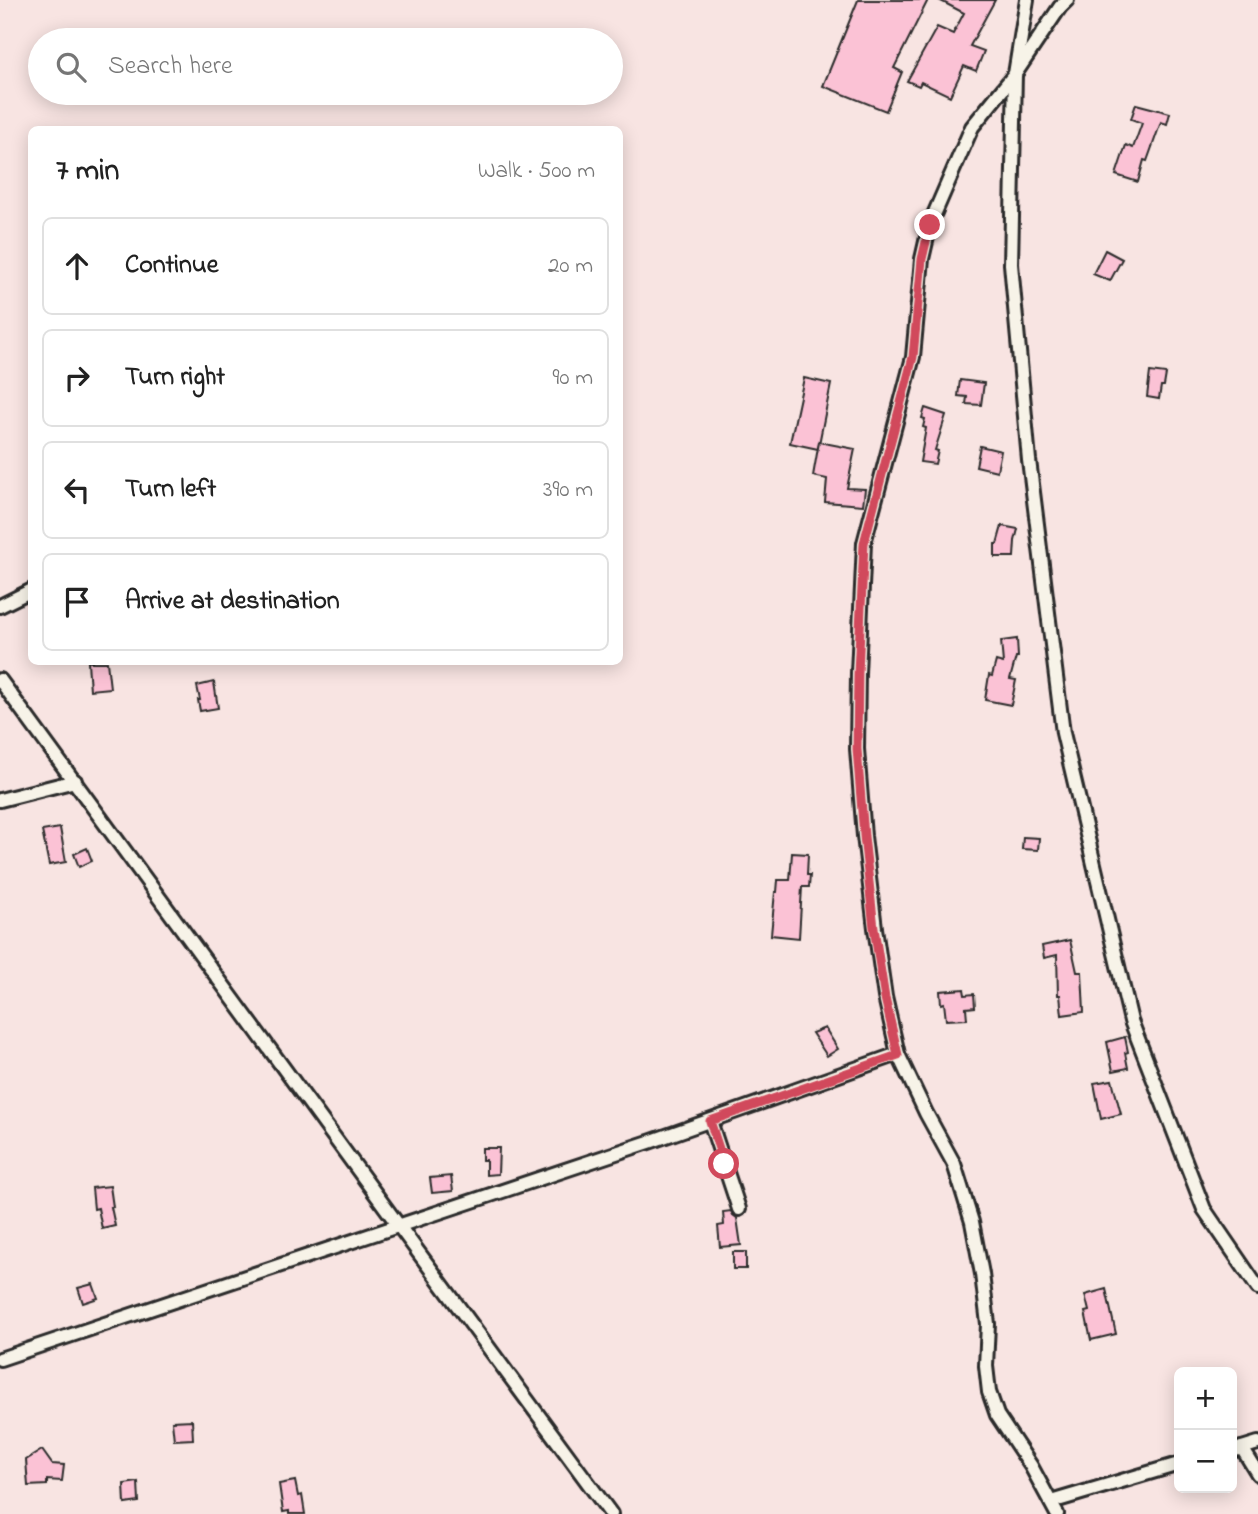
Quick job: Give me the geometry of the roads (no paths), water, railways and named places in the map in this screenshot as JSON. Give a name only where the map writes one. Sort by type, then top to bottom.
[{"type":"street","points":[[1027,0],[1015,74],[1011,264],[1028,460],[1063,733],[1131,1021],[1204,1209],[1258,1288]]},
{"type":"street","points":[[1058,1514],[1031,1466],[997,1415],[989,1392],[986,1366],[988,1324],[972,1222],[954,1164],[898,1055],[885,998],[874,928],[857,749],[864,543],[913,357],[922,259],[930,225],[972,127],[1015,74],[1067,0]]},
{"type":"street","points":[[0,606],[28,592]]},
{"type":"street","points":[[0,680],[611,1514]]},
{"type":"street","points":[[0,800],[75,781]]},
{"type":"street","points":[[0,1359],[710,1121],[898,1055]]},
{"type":"street","points":[[710,1121],[738,1209]]},
{"type":"street","points":[[1258,1443],[1237,1449],[1258,1474]]},
{"type":"street","points":[[1051,1502],[1174,1465]]}]
